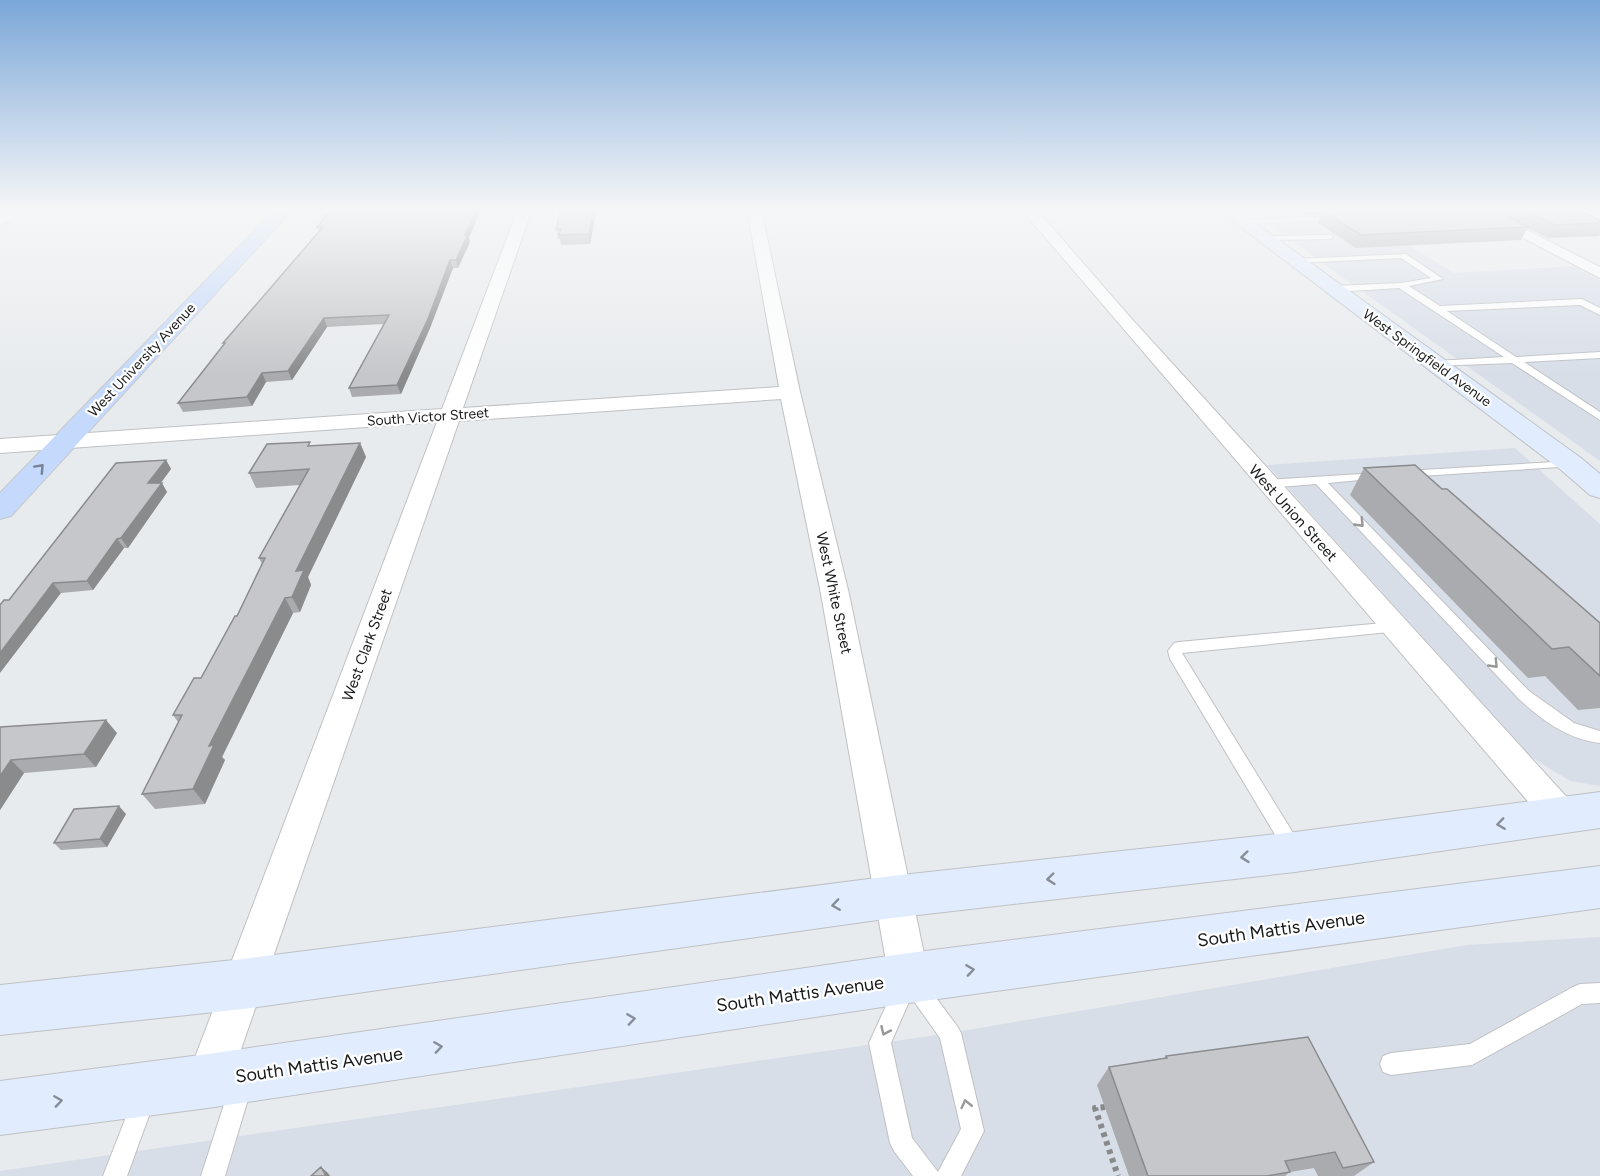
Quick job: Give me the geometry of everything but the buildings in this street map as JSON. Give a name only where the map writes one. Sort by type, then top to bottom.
[{"type":"main road","name":"West University Avenue","points":[[0,510],[233,264]]},
{"type":"main road","name":"West Springfield Avenue","points":[[1300,264],[1571,464],[1600,489]]},
{"type":"main road","name":"West Springfield Avenue","points":[[1571,464],[1600,482]]},
{"type":"main road","points":[[0,1010],[243,984],[892,897],[1295,852],[1580,812]]},
{"type":"main road","name":"South Mattis Avenue","points":[[0,1108],[226,1078],[909,978],[1600,887]]},
{"type":"street","name":"West Clark Street","points":[[226,1078],[243,984],[505,264]]},
{"type":"street","name":"West White Street","points":[[765,264],[790,392],[835,594],[909,978]]},
{"type":"street","name":"West Union Street","points":[[1076,264],[1395,627],[1580,812]]},
{"type":"street","points":[[1582,264],[1600,273]]},
{"type":"street","name":"South Victor Street","points":[[0,446],[790,392]]},
{"type":"lane","points":[[1334,289],[1401,285],[1438,279],[1415,264]]},
{"type":"lane","points":[[1401,285],[1598,414]]},
{"type":"lane","points":[[1438,309],[1582,302],[1600,312]]},
{"type":"lane","points":[[1436,364],[1600,355]]},
{"type":"lane","points":[[1268,484],[1571,464]]},
{"type":"lane","points":[[1319,480],[1524,695],[1549,716],[1571,729],[1600,737]]},
{"type":"lane","points":[[1295,852],[1175,655],[1175,651],[1179,647],[1395,627]]},
{"type":"lane","points":[[928,1176],[902,1143],[880,1043],[909,978],[950,1033],[973,1131],[948,1176]]},
{"type":"lane","points":[[1391,1064],[1472,1054],[1580,994],[1600,993]]},
{"type":"lane","points":[[213,1176],[226,1078]]},
{"type":"lane","points":[[115,1176],[148,1089]]},
{"type":"path","points":[[1105,1107],[1095,1108],[1118,1176]]},
{"type":"shaded area","points":[[1324,264],[1439,264],[1454,273],[1573,266],[1600,280],[1600,461]]},
{"type":"shaded area","points":[[1515,448],[1600,524],[1600,786],[1570,781],[1531,757],[1267,465]]},
{"type":"shaded area","points":[[1600,937],[1600,1176],[0,1176],[0,1171],[950,1033],[1467,945]]}]
